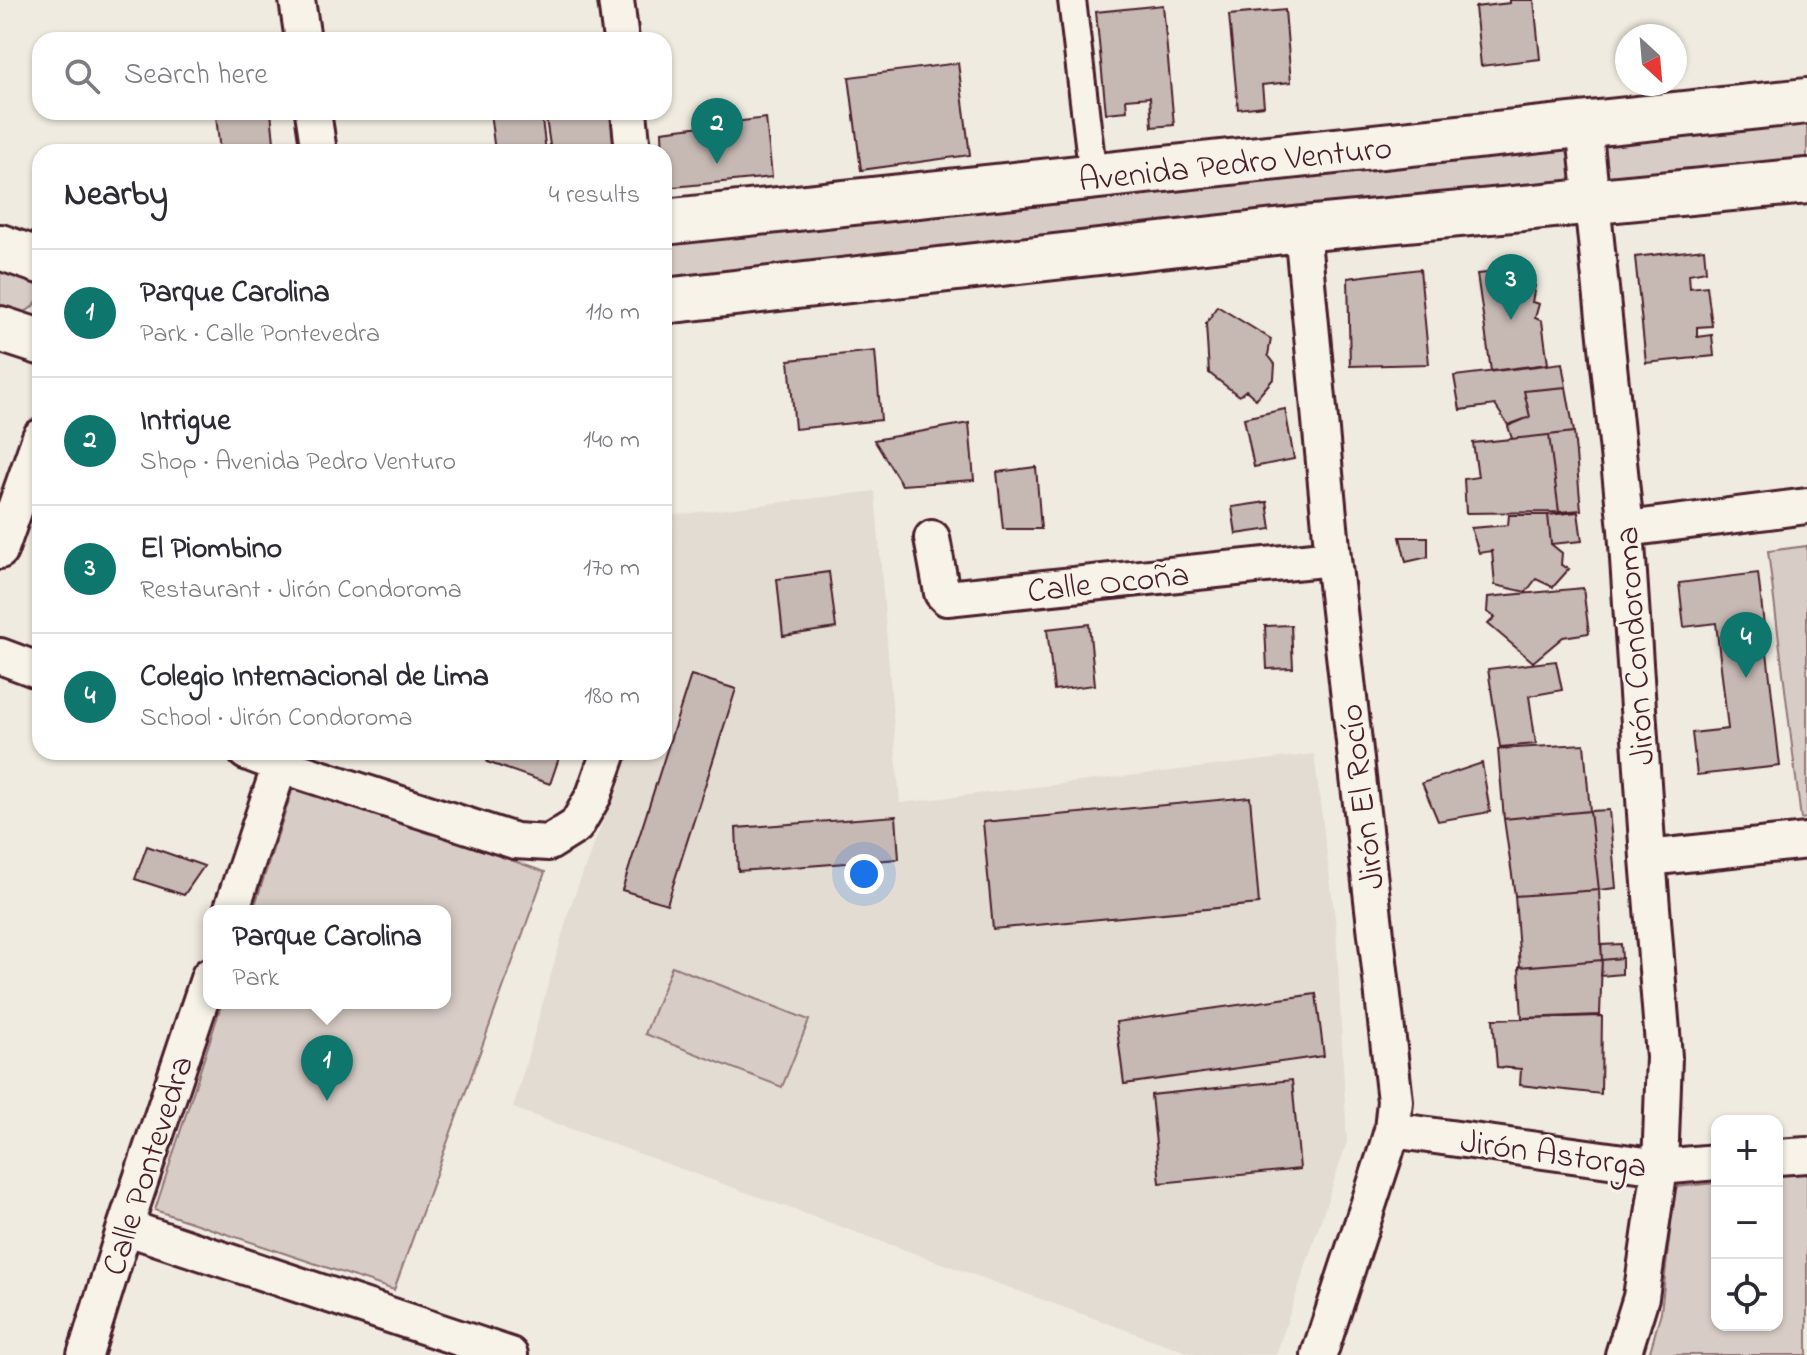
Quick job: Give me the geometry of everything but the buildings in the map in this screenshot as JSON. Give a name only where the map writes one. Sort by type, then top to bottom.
[{"type":"main road","name":"Avenida Pedro Venturo","points":[[672,221],[1807,101]]},
{"type":"main road","points":[[672,300],[1302,229],[1807,181]]},
{"type":"main road","points":[[0,247],[32,258]]},
{"type":"main road","points":[[0,329],[32,339]]},
{"type":"street","points":[[297,0],[302,32]]},
{"type":"street","points":[[616,0],[620,32]]},
{"type":"street","points":[[1072,0],[1093,177]]},
{"type":"street","points":[[314,120],[318,144]]},
{"type":"street","points":[[630,120],[632,144]]},
{"type":"street","name":"Jirón Condoroma","points":[[1584,125],[1626,529],[1664,1057],[1660,1167],[1641,1297],[1623,1355]]},
{"type":"street","name":"Jirón El Rocío","points":[[1302,229],[1333,558],[1395,1101],[1392,1130],[1319,1355]]},
{"type":"street","points":[[0,551],[32,460]]},
{"type":"street","points":[[1626,529],[1807,506]]},
{"type":"street","name":"Calle Ocoña","points":[[932,538],[942,593],[947,598],[1333,558]]},
{"type":"street","points":[[0,656],[32,668]]},
{"type":"street","points":[[267,760],[515,841],[549,843],[576,826],[594,795],[606,760]]},
{"type":"street","points":[[233,905],[280,765]]},
{"type":"street","points":[[1648,858],[1807,841]]},
{"type":"street","name":"Calle Pontevedra","points":[[85,1355],[203,994]]},
{"type":"street","name":"Jirón Astorga","points":[[1392,1130],[1660,1167],[1711,1163]]},
{"type":"street","points":[[1783,1157],[1807,1155]]},
{"type":"street","points":[[125,1227],[510,1355]]},
{"type":"shaded area","points":[[1807,117],[1807,163],[1604,181],[1597,144]]},
{"type":"shaded area","points":[[1565,137],[1583,181],[675,292],[672,227]]},
{"type":"shaded area","points":[[0,264],[32,278],[32,306],[18,314],[0,314]]},
{"type":"shaded area","points":[[875,491],[900,803],[1314,754],[1336,925],[1347,1142],[1276,1355],[1195,1355],[513,1108],[570,907],[626,760],[672,760],[674,515]]},
{"type":"shaded area","points":[[1807,546],[1807,818],[1801,819],[1768,551]]},
{"type":"shaded area","points":[[294,785],[545,872],[394,1290],[155,1210],[220,1009],[451,1009],[451,905],[255,905]]},
{"type":"shaded area","points":[[672,966],[809,1020],[782,1087],[645,1034]]},
{"type":"shaded area","points":[[1807,1173],[1807,1355],[1649,1355],[1661,1312],[1675,1187],[1711,1184],[1711,1331],[1783,1331],[1783,1175]]},
{"type":"place","name":"Intrigue","points":[[717,164]]},
{"type":"place","name":"El Piombino","points":[[1511,320]]},
{"type":"place","name":"Colegio Internacional de Lima","points":[[1746,678]]},
{"type":"place","name":"Parque Carolina","points":[[327,1101]]}]
